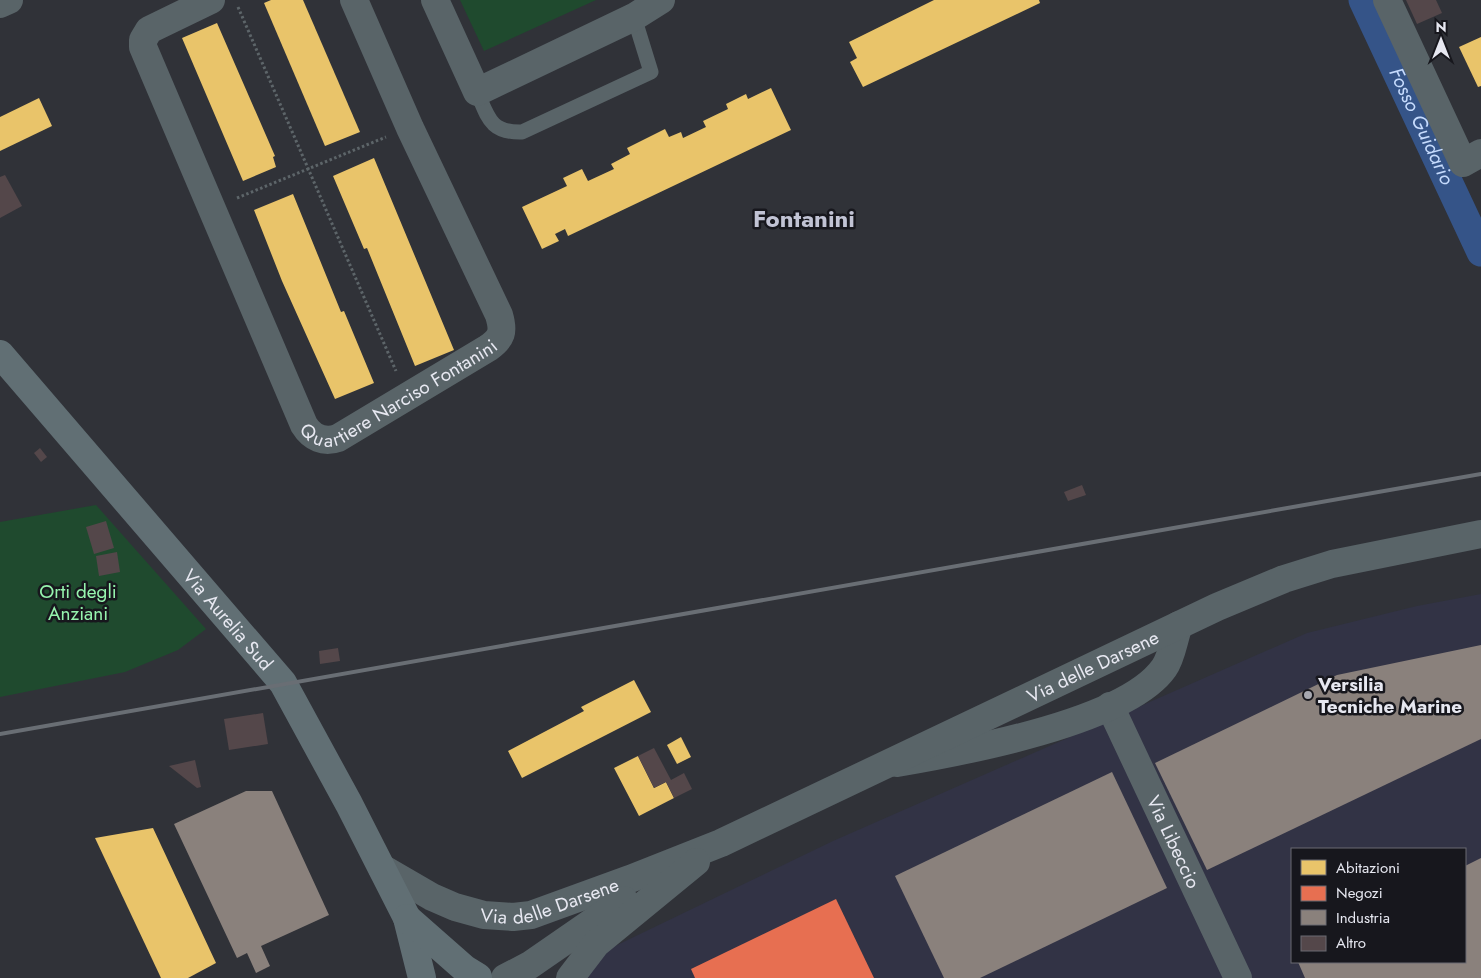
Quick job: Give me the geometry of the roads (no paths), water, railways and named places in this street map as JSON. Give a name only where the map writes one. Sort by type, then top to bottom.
[{"type":"main road","name":"Via Aurelia Sud","points":[[0,354],[283,684],[349,804],[407,918],[422,978]]},
{"type":"main road","name":"Via Aurelia Sud","points":[[407,918],[465,969],[478,978]]},
{"type":"main road","points":[[471,978],[482,978]]},
{"type":"street","points":[[0,4],[10,0]]},
{"type":"street","name":"Quartiere Narciso Fontanini","points":[[211,0],[149,30],[143,40],[145,52],[307,430],[320,439],[331,440],[488,348],[499,340],[502,330],[499,315],[410,128],[354,0]]},
{"type":"street","points":[[435,0],[477,92],[634,17],[661,0]]},
{"type":"street","points":[[1386,0],[1464,163],[1481,153]]},
{"type":"street","name":"Via delle Darsene","points":[[382,868],[432,898],[455,907],[484,915],[512,917],[531,915],[630,880],[721,843],[876,767],[1179,625],[1267,586],[1309,571],[1370,555],[1481,534]]},
{"type":"street","points":[[876,767],[987,747],[1027,736],[1110,706],[1149,685],[1165,667],[1179,625]]},
{"type":"street","name":"Via Libeccio","points":[[1110,706],[1238,978]]},
{"type":"street","name":"Via delle Darsene","points":[[570,978],[596,944],[721,843]]},
{"type":"street","name":"Via delle Darsene","points":[[505,978],[530,965],[625,900],[649,888],[673,880]]},
{"type":"lane","points":[[477,92],[490,122],[500,130],[522,132],[651,72],[634,17]]},
{"type":"waterway","name":"Fosso Guidario","points":[[1363,0],[1481,252]]},
{"type":"railway","points":[[0,734],[1481,474]]},
{"type":"place","name":"Versilia Tecniche Marine","points":[[1308,695]]},
{"type":"district","name":"Fontanini","points":[[804,218]]},
{"type":"park label","name":"Orti degli Anziani","points":[[78,602]]}]
